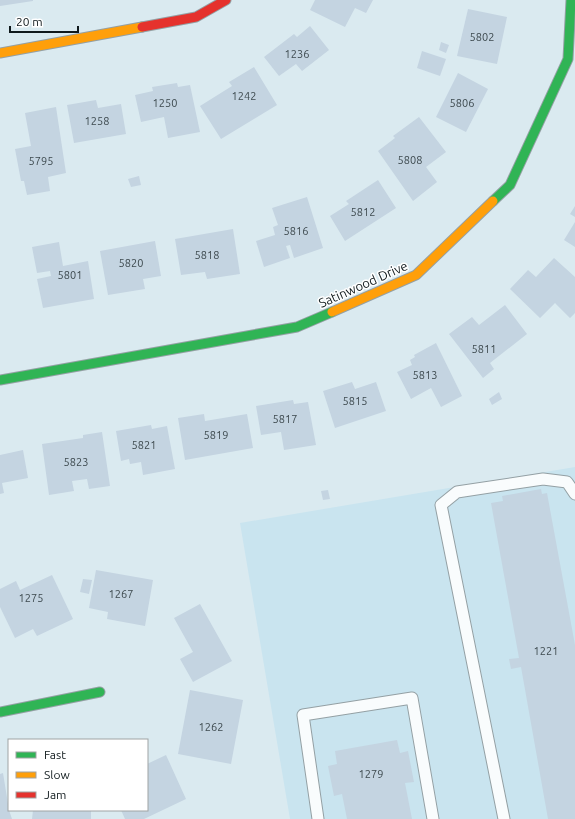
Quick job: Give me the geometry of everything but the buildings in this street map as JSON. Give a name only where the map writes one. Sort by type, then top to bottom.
[{"type":"street","points":[[0,53],[196,17],[220,5],[226,0]]},
{"type":"street","name":"Satinwood Drive","points":[[0,380],[297,328],[416,275],[510,185],[568,59],[571,0]]},
{"type":"street","points":[[0,712],[100,692]]},
{"type":"lane","points":[[504,819],[441,505],[457,492],[543,478],[567,482],[575,494]]},
{"type":"lane","points":[[318,819],[303,715],[412,698],[432,819]]},
{"type":"shaded area","points":[[575,467],[575,819],[290,819],[240,523]]},
{"type":"traffic: fast","points":[[493,201],[510,185],[568,59],[571,0]]},
{"type":"traffic: fast","points":[[0,380],[297,327],[332,312]]},
{"type":"traffic: fast","points":[[0,712],[100,692]]},
{"type":"traffic: slow","points":[[0,53],[142,27]]},
{"type":"traffic: slow","points":[[332,312],[416,275],[493,201]]},
{"type":"traffic: jam","points":[[142,27],[196,17],[226,0]]}]
